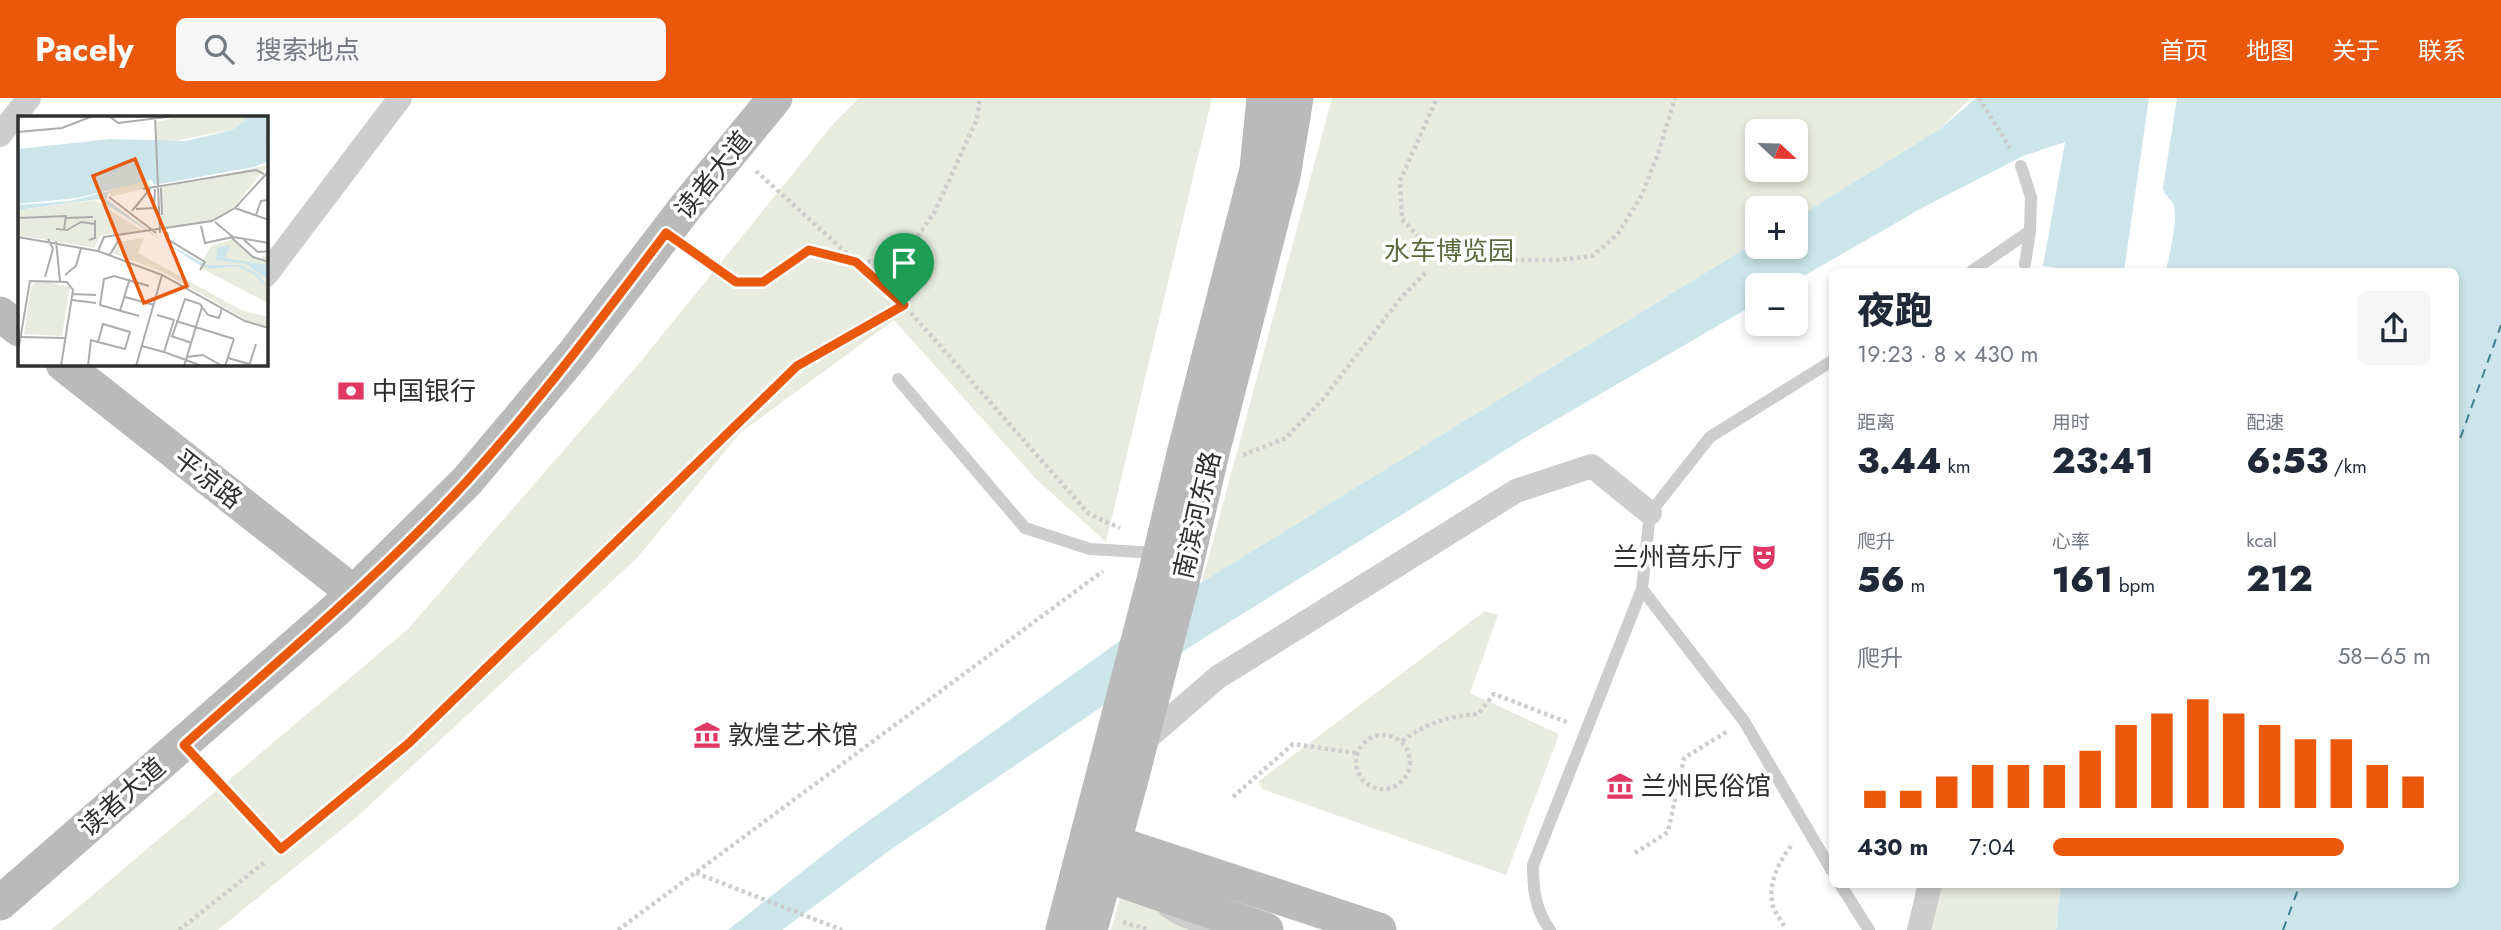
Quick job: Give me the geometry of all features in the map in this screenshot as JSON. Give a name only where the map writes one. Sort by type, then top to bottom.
[{"type":"main road","name":"读者大道","points":[[0,903],[184,745],[354,593],[467,481],[573,355],[732,149],[775,98]]},
{"type":"main road","name":"南滨河东路","points":[[1063,930],[1097,854],[1117,779],[1156,568],[1257,169],[1264,98]]},
{"type":"main road","name":"南滨河东路","points":[[1156,568],[1211,457],[1283,176],[1296,98]]},
{"type":"main road","points":[[0,314],[18,328]]},
{"type":"main road","name":"平凉路","points":[[66,366],[354,593]]},
{"type":"main road","name":"南滨河东路","points":[[1090,930],[1097,854]]},
{"type":"main road","points":[[1097,854],[1323,910],[1379,930]]},
{"type":"main road","points":[[1097,854],[1266,930]]},
{"type":"street","points":[[0,135],[29,98]]},
{"type":"street","points":[[268,272],[400,98]]},
{"type":"street","points":[[1117,779],[1218,677],[1516,491],[1592,466],[1650,513]]},
{"type":"street","points":[[1919,930],[1929,888]]},
{"type":"lane","points":[[2021,166],[2032,197],[2025,264]]},
{"type":"lane","points":[[1976,268],[2030,230]]},
{"type":"lane","points":[[1550,930],[1541,918],[1533,892],[1534,865],[1642,589],[1650,513],[1710,437],[1829,363]]},
{"type":"lane","points":[[898,379],[1025,528],[1156,568]]},
{"type":"lane","points":[[1642,589],[1744,722],[1829,866]]},
{"type":"lane","points":[[184,745],[281,849]]},
{"type":"lane","points":[[1097,854],[1180,920],[1208,930]]},
{"type":"lane","points":[[1843,888],[1869,930]]},
{"type":"path","points":[[666,233],[736,282],[763,282],[809,250],[856,262],[902,260],[934,211],[977,119],[980,98]]},
{"type":"path","points":[[1419,237],[1402,219],[1400,181],[1437,98]]},
{"type":"path","points":[[1479,260],[1559,260],[1592,256],[1617,235],[1642,195],[1675,98]]},
{"type":"path","points":[[1979,98],[2021,166]]},
{"type":"path","points":[[618,930],[695,873],[1156,568],[1121,528],[1089,514],[904,305],[732,149]]},
{"type":"path","points":[[1211,457],[1249,454],[1286,439],[1323,399],[1400,299],[1427,271]]},
{"type":"path","points":[[179,930],[409,743],[797,366],[904,305]]},
{"type":"path","points":[[1402,741],[1424,725],[1450,717],[1478,713],[1494,694],[1586,730]]},
{"type":"path","points":[[1635,853],[1668,832],[1684,758],[1744,722]]},
{"type":"path","points":[[1377,735],[1395,736],[1408,748],[1411,766],[1403,782],[1395,787],[1386,789],[1368,785],[1357,771],[1357,753],[1368,738],[1377,735]]},
{"type":"path","points":[[1233,796],[1293,744],[1357,753]]},
{"type":"path","points":[[1784,926],[1773,906],[1773,882],[1780,860],[1794,841],[1808,832]]},
{"type":"path","points":[[695,873],[842,930]]},
{"type":"green space","points":[[859,98],[1212,98],[1106,542],[1035,478],[894,320],[741,432],[637,558],[358,816],[218,930],[51,930],[408,629],[637,366],[834,123]]},
{"type":"green space","name":"水车博览园","points":[[1332,98],[1971,98],[1940,129],[1808,211],[1808,196],[1745,196],[1745,248],[1202,582]]},
{"type":"green space","points":[[1485,611],[1498,615],[1470,693],[1559,734],[1506,875],[1262,789],[1259,781]]},
{"type":"green space","points":[[1126,877],[1266,930],[1111,930]]},
{"type":"green space","points":[[1932,888],[2061,888],[2056,930],[1926,930]]},
{"type":"water","points":[[1976,98],[2149,98],[2124,268],[2043,266],[2065,142],[2023,156],[1922,208],[1808,274],[1745,273],[1745,310],[1533,433],[1199,641],[890,850],[782,930],[728,930],[849,835],[1202,582],[1745,248],[1745,259],[1808,259],[1808,211],[1940,129]]},
{"type":"water","points":[[2177,98],[2501,98],[2501,930],[2056,930],[2061,888],[2459,888],[2459,268],[2167,268],[2175,214],[2173,204],[2163,188]]},
{"type":"ferry route","points":[[2459,442],[2501,325]]},
{"type":"ferry route","points":[[2283,930],[2299,888]]},
{"type":"place","name":"中国银行","points":[[351,391]]},
{"type":"place","name":"兰州音乐厅","points":[[1764,557]]},
{"type":"place","name":"敦煌艺术馆","points":[[707,735]]},
{"type":"place","name":"兰州民俗馆","points":[[1620,786]]},
{"type":"route","points":[[666,233],[736,282],[763,282],[809,250],[856,262],[904,305],[797,366],[409,743],[281,849],[184,745],[354,593],[467,481],[573,355],[666,233]]}]
